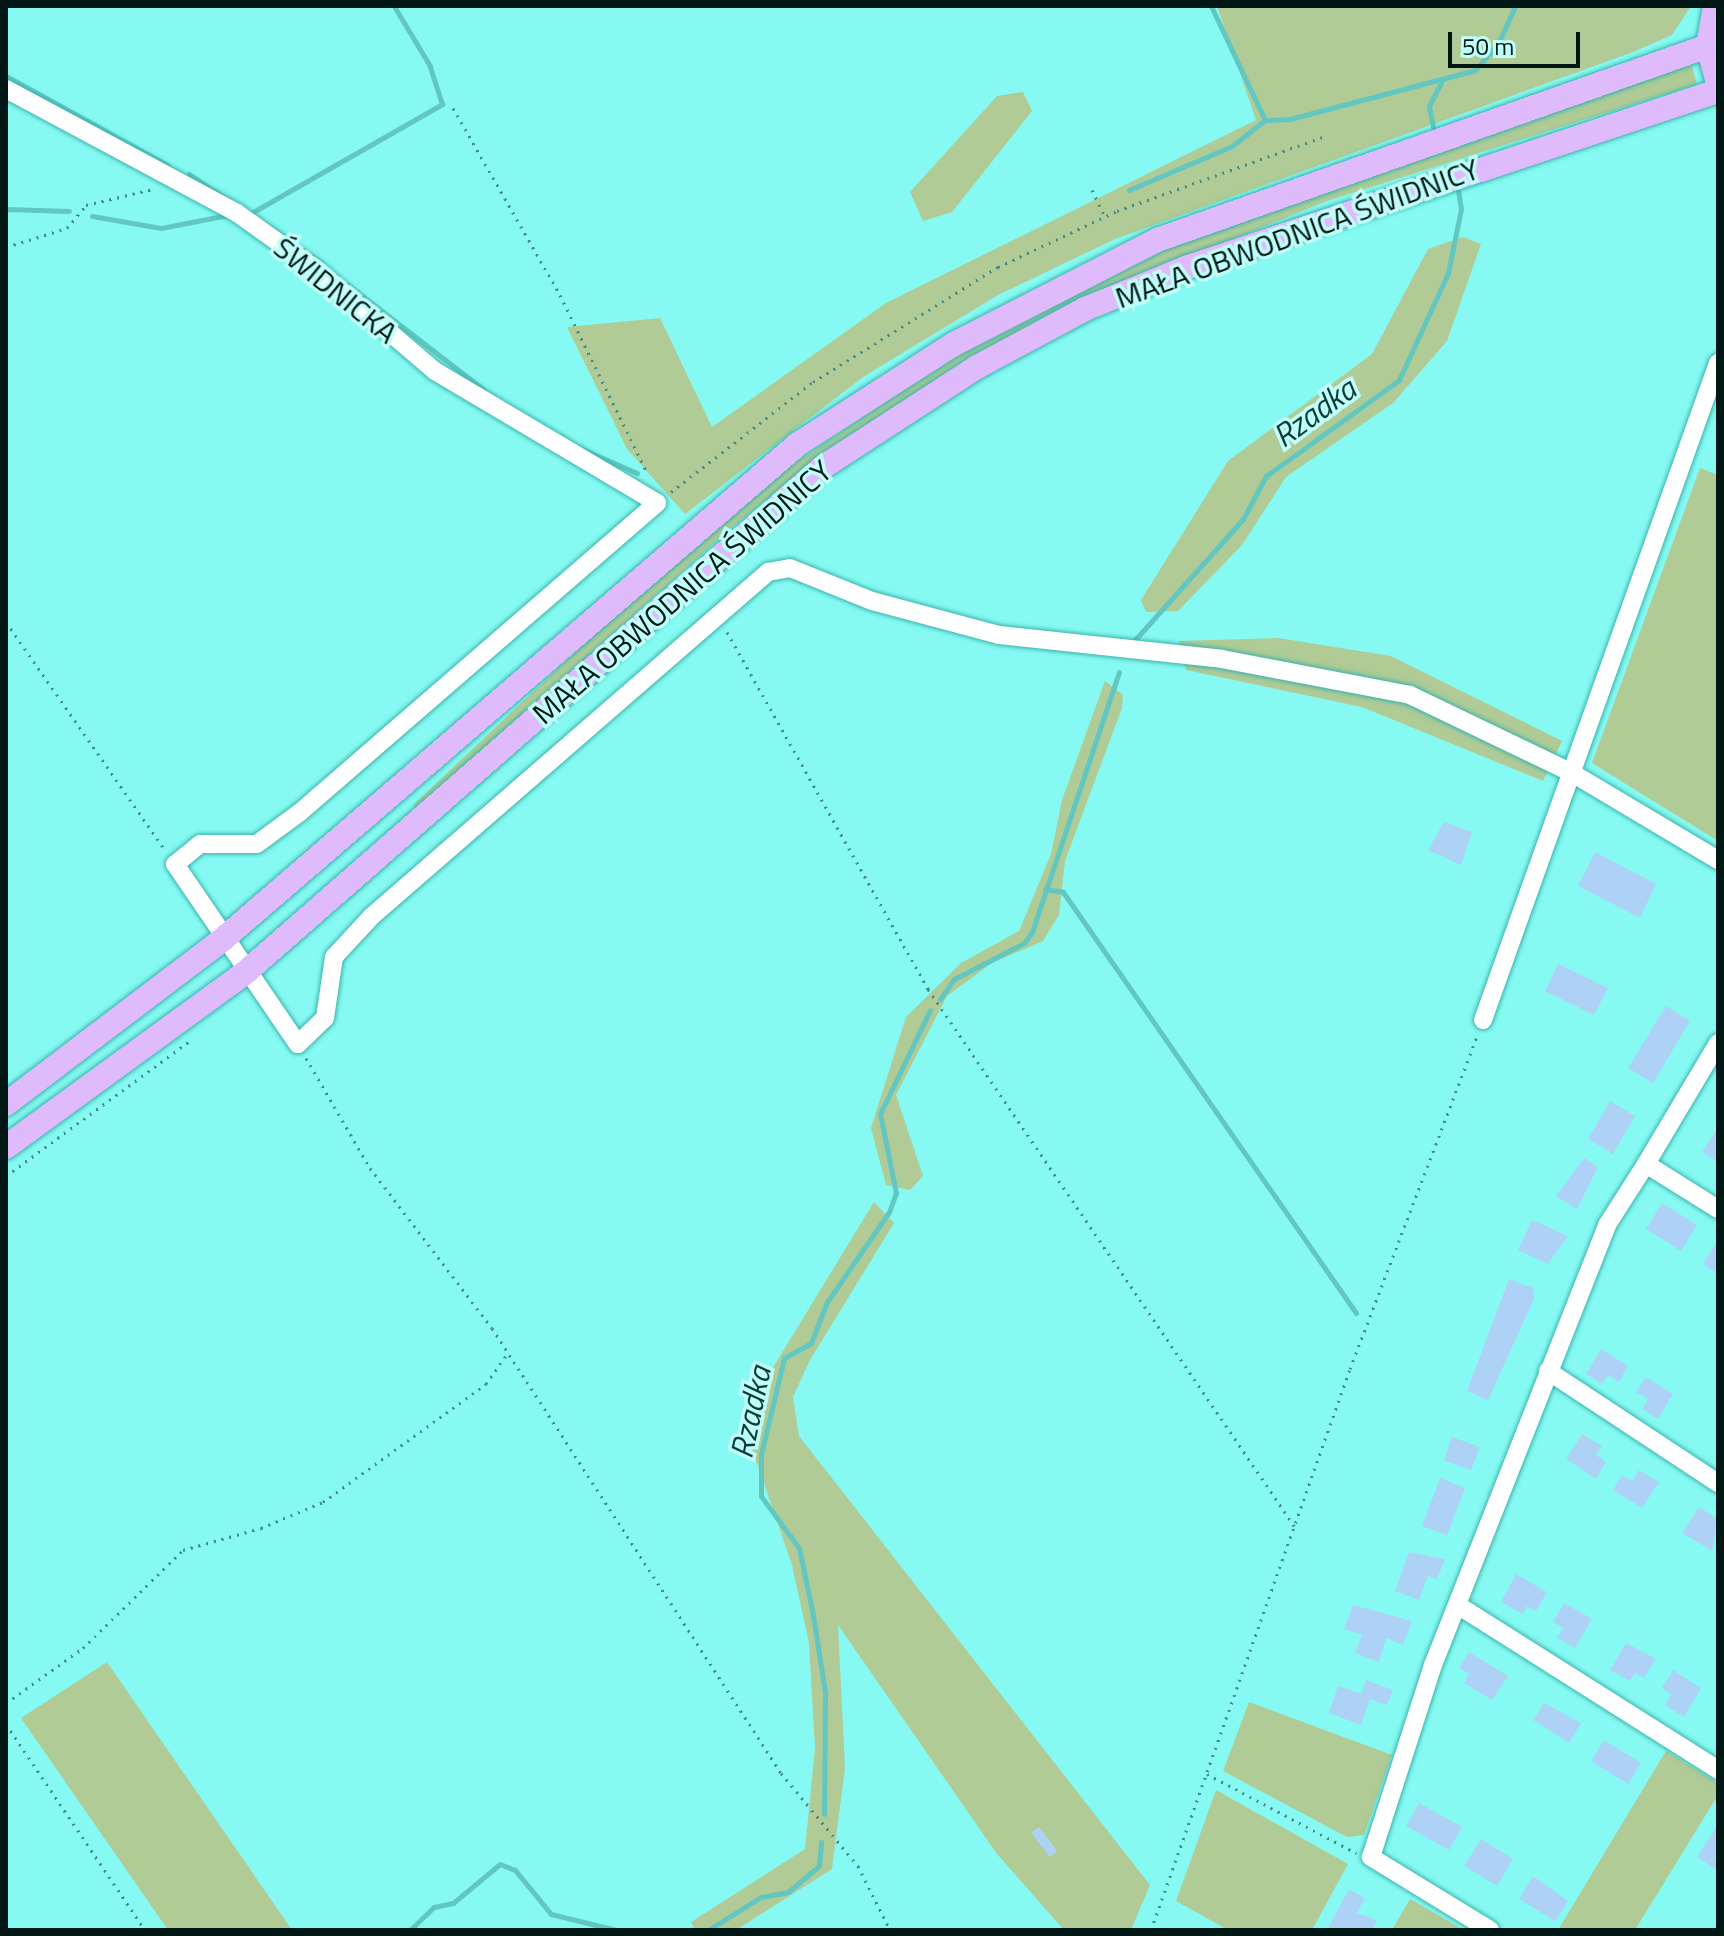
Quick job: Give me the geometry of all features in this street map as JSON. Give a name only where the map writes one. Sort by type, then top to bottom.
[{"type":"main road","points":[[1715,6],[1708,46],[1718,84]]},
{"type":"main road","name":"MAŁA OBWODNICA ŚWIDNICY","points":[[6,1104],[222,940],[798,444],[954,344],[1157,240],[1708,46]]},
{"type":"main road","name":"MAŁA OBWODNICA ŚWIDNICY","points":[[6,1147],[246,972],[750,526],[823,467],[977,367],[1085,309],[1215,257],[1718,91]]},
{"type":"street","name":"ŚWIDNICKA","points":[[6,89],[180,183],[282,244],[489,408],[657,503]]},
{"type":"street","points":[[1483,1020],[1718,363]]},
{"type":"street","points":[[657,503],[299,813],[257,844],[200,844],[175,864],[222,940],[298,1044],[325,1018],[334,957],[372,916],[768,572],[790,568],[872,601],[999,635],[1222,659],[1410,695],[1572,773],[1718,860]]},
{"type":"street","points":[[1490,1930],[1371,1857],[1459,1606],[1607,1225],[1718,1043]]},
{"type":"street","points":[[1646,1164],[1718,1209]]},
{"type":"street","points":[[1548,1371],[1718,1483]]},
{"type":"street","points":[[1459,1606],[1718,1770]]},
{"type":"path","points":[[453,108],[566,307],[638,447],[657,503],[740,435],[896,325],[1117,211],[1323,137]]},
{"type":"path","points":[[6,247],[67,228],[86,205],[180,183]]},
{"type":"path","points":[[1092,190],[1105,217]]},
{"type":"path","points":[[714,618],[776,711],[935,1001],[1295,1527]]},
{"type":"path","points":[[6,622],[175,864]]},
{"type":"path","points":[[1151,1930],[1295,1527],[1483,1020]]},
{"type":"path","points":[[6,1176],[195,1037]]},
{"type":"path","points":[[298,1044],[370,1168],[508,1352],[781,1773],[858,1866],[890,1930]]},
{"type":"path","points":[[6,1703],[83,1648],[183,1550],[261,1528],[323,1502],[486,1384],[508,1352]]},
{"type":"path","points":[[6,1724],[145,1930]]},
{"type":"path","points":[[1207,1774],[1371,1857]]},
{"type":"green space","points":[[1217,6],[1691,6],[1672,35],[1633,52],[1115,239],[998,295],[863,377],[685,514],[627,449],[567,327],[660,318],[712,427],[886,303],[1256,120]]},
{"type":"green space","points":[[1691,63],[1697,84],[1327,201],[1066,306],[803,470],[725,533],[417,810],[413,805],[616,614],[780,473],[973,344],[1128,264],[1243,217]]},
{"type":"green space","points":[[1023,92],[1032,111],[952,212],[923,221],[910,192],[997,96]]},
{"type":"green space","points":[[1463,237],[1481,244],[1447,341],[1393,403],[1286,477],[1242,545],[1178,611],[1146,612],[1141,600],[1228,461],[1372,354],[1428,249]]},
{"type":"green space","points":[[1700,468],[1718,475],[1718,841],[1592,763]]},
{"type":"green space","points":[[1278,638],[1391,656],[1562,741],[1543,781],[1362,707],[1186,670],[1179,641]]},
{"type":"green space","points":[[1105,681],[1123,695],[1122,708],[1065,861],[1059,915],[1043,941],[992,963],[947,996],[896,1095],[923,1176],[910,1190],[886,1185],[871,1128],[906,1017],[961,963],[1019,931],[1051,854],[1062,800]]},
{"type":"green space","points":[[874,1202],[894,1223],[810,1360],[793,1397],[799,1436],[1150,1885],[1131,1930],[1064,1930],[997,1854],[838,1625],[845,1768],[832,1869],[736,1930],[695,1930],[691,1922],[805,1849],[815,1748],[809,1643],[792,1565],[748,1437],[758,1392]]},
{"type":"green space","points":[[107,1662],[292,1930],[168,1930],[21,1718]]},
{"type":"green space","points":[[1249,1702],[1392,1755],[1364,1835],[1347,1837],[1223,1771]]},
{"type":"green space","points":[[1666,1751],[1718,1783],[1718,1795],[1635,1930],[1558,1930]]},
{"type":"green space","points":[[1216,1790],[1348,1864],[1312,1930],[1228,1930],[1176,1901]]},
{"type":"green space","points":[[1410,1899],[1464,1930],[1392,1930]]},
{"type":"building","points":[[1444,822],[1472,832],[1461,865],[1428,850]]},
{"type":"building","points":[[1595,852],[1656,884],[1640,918],[1578,886]]},
{"type":"building","points":[[1558,964],[1608,988],[1594,1015],[1545,991]]},
{"type":"building","points":[[1666,1006],[1690,1021],[1653,1083],[1628,1068]]},
{"type":"building","points":[[1610,1101],[1635,1116],[1613,1154],[1588,1139]]},
{"type":"building","points":[[1715,1132],[1718,1134],[1718,1162],[1702,1152]]},
{"type":"building","points":[[1584,1158],[1598,1167],[1577,1209],[1556,1196]]},
{"type":"building","points":[[1662,1203],[1697,1225],[1681,1251],[1646,1229]]},
{"type":"building","points":[[1532,1220],[1568,1236],[1548,1264],[1518,1250]]},
{"type":"building","points":[[1718,1240],[1718,1274],[1703,1264]]},
{"type":"building","points":[[1509,1279],[1533,1288],[1534,1299],[1488,1400],[1467,1391]]},
{"type":"building","points":[[1601,1349],[1628,1366],[1619,1382],[1608,1375],[1602,1384],[1586,1374]]},
{"type":"building","points":[[1646,1377],[1673,1394],[1658,1419],[1642,1409],[1648,1399],[1636,1392]]},
{"type":"building","points":[[1582,1434],[1602,1446],[1596,1455],[1606,1462],[1596,1479],[1566,1459]]},
{"type":"building","points":[[1452,1437],[1480,1447],[1471,1470],[1444,1460]]},
{"type":"building","points":[[1639,1470],[1659,1482],[1642,1508],[1613,1490],[1622,1475],[1632,1481]]},
{"type":"building","points":[[1440,1478],[1465,1488],[1447,1535],[1422,1526]]},
{"type":"building","points":[[1699,1507],[1718,1519],[1712,1551],[1682,1533]]},
{"type":"building","points":[[1409,1552],[1445,1559],[1437,1579],[1428,1576],[1419,1600],[1395,1591]]},
{"type":"building","points":[[1516,1574],[1547,1592],[1536,1611],[1527,1606],[1523,1614],[1501,1602]]},
{"type":"building","points":[[1564,1603],[1592,1619],[1575,1648],[1557,1638],[1563,1628],[1553,1622]]},
{"type":"building","points":[[1353,1605],[1412,1621],[1403,1645],[1386,1638],[1379,1662],[1355,1653],[1362,1635],[1344,1629]]},
{"type":"building","points":[[1626,1643],[1656,1659],[1644,1678],[1635,1673],[1630,1681],[1610,1670]]},
{"type":"building","points":[[1469,1652],[1508,1676],[1492,1700],[1464,1683],[1469,1674],[1459,1667]]},
{"type":"building","points":[[1673,1670],[1701,1688],[1684,1717],[1665,1705],[1671,1694],[1662,1688]]},
{"type":"building","points":[[1366,1680],[1393,1690],[1387,1705],[1370,1699],[1361,1725],[1329,1713],[1338,1686],[1361,1694]]},
{"type":"building","points":[[1544,1703],[1581,1723],[1569,1743],[1533,1720]]},
{"type":"building","points":[[1604,1740],[1641,1763],[1628,1784],[1591,1761]]},
{"type":"building","points":[[1419,1803],[1462,1827],[1449,1850],[1406,1826]]},
{"type":"building","points":[[1718,1824],[1718,1871],[1697,1857]]},
{"type":"building","points":[[1039,1827],[1057,1851],[1050,1857],[1031,1833]]},
{"type":"building","points":[[1481,1839],[1513,1859],[1497,1886],[1464,1866]]},
{"type":"building","points":[[1533,1876],[1568,1901],[1555,1921],[1519,1899]]},
{"type":"building","points":[[1349,1889],[1365,1898],[1357,1913],[1377,1920],[1372,1930],[1327,1930]]},
{"type":"waterway","points":[[253,212],[442,104],[430,66],[394,6]]},
{"type":"waterway","points":[[1211,6],[1265,120]]},
{"type":"waterway","points":[[1129,190],[1232,146],[1265,120],[1290,119],[1475,70],[1498,44],[1515,6]]},
{"type":"waterway","points":[[6,76],[167,165]]},
{"type":"waterway","name":"Rzadka","points":[[1433,127],[1429,106],[1442,81]]},
{"type":"waterway","points":[[189,174],[321,262]]},
{"type":"waterway","name":"Rzadka","points":[[1133,642],[1243,519],[1266,476],[1399,380],[1448,273],[1461,209],[1458,189]]},
{"type":"waterway","points":[[6,209],[69,211]]},
{"type":"waterway","points":[[92,216],[161,228],[228,215]]},
{"type":"waterway","points":[[347,284],[484,390]]},
{"type":"waterway","points":[[582,449],[637,473]]},
{"type":"waterway","name":"Rzadka","points":[[940,999],[954,979],[1024,943],[1032,932],[1119,672]]},
{"type":"waterway","points":[[1045,889],[1063,892],[1356,1313]]},
{"type":"waterway","name":"Rzadka","points":[[824,1814],[825,1692],[813,1615],[799,1548],[761,1496],[761,1454],[784,1358],[811,1343],[827,1302],[889,1212],[896,1193],[880,1114],[930,1010]]},
{"type":"waterway","name":"Rzadka","points":[[708,1930],[761,1897],[788,1892],[819,1866],[821,1842]]},
{"type":"waterway","name":"Rzadka","points":[[410,1930],[434,1907],[453,1903],[500,1864],[515,1870],[551,1914],[616,1930]]}]
